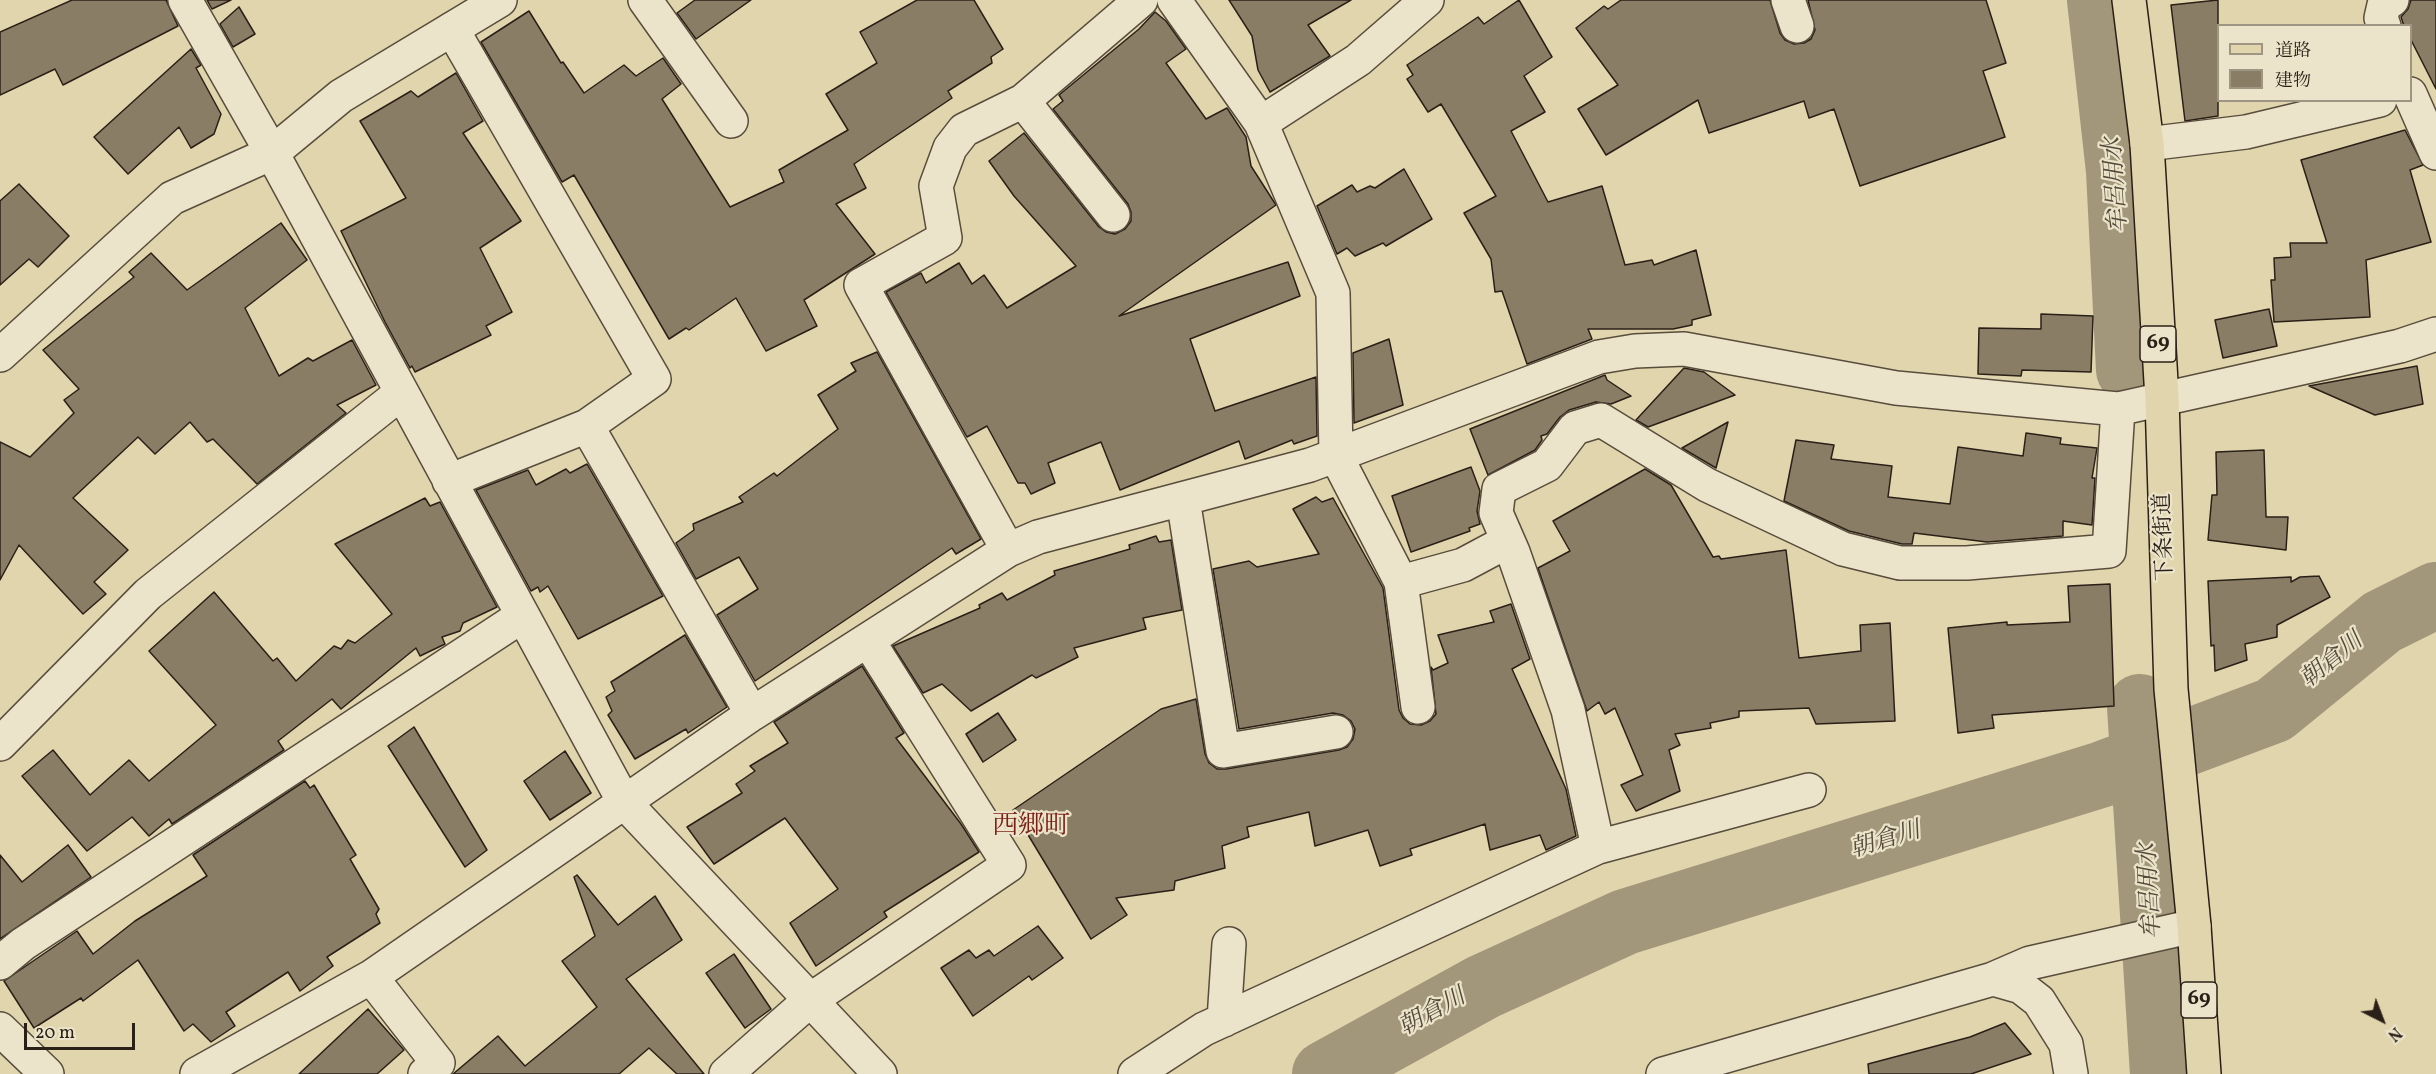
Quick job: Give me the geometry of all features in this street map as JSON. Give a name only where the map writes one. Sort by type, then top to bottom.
[{"type":"main road","name":"下条街道","points":[[2129,0],[2147,144],[2162,399],[2171,689],[2204,1074]]},
{"type":"street","points":[[185,0],[272,153],[624,802],[880,1074]]},
{"type":"street","points":[[0,355],[172,198],[272,153],[341,96],[500,0]]},
{"type":"street","points":[[645,0],[731,121]]},
{"type":"street","points":[[1008,550],[861,285],[945,238],[936,186],[950,148],[964,130],[1023,101],[1141,0]]},
{"type":"street","points":[[1174,0],[1260,123],[1333,293],[1336,456],[1401,582],[1418,707]]},
{"type":"street","points":[[1260,123],[1358,60],[1427,0]]},
{"type":"street","points":[[2383,24],[2381,18],[2384,5],[2392,0]]},
{"type":"street","points":[[449,481],[586,426],[654,379],[452,30]]},
{"type":"street","points":[[2412,99],[2436,153]]},
{"type":"street","points":[[1023,101],[1113,216]]},
{"type":"street","points":[[2147,144],[2246,132],[2372,102]]},
{"type":"street","points":[[197,1074],[371,977],[753,714],[869,642],[1008,550],[1038,537],[1336,456],[1599,357],[1635,351],[1684,349],[1896,388],[2118,410],[2400,346],[2436,334]]},
{"type":"street","points":[[0,744],[148,594],[401,393]]},
{"type":"street","points":[[1598,848],[1568,711],[1496,513],[1499,489],[1547,465],[1575,428],[1601,420],[1707,485],[1843,549],[1900,563],[1966,563],[2109,550],[2118,410]]},
{"type":"street","points":[[586,426],[753,714]]},
{"type":"street","points":[[1183,499],[1222,751],[1336,732]]},
{"type":"street","points":[[1401,582],[1463,565],[1508,541]]},
{"type":"street","points":[[0,963],[22,944],[522,616]]},
{"type":"street","points":[[726,1074],[809,1001],[1009,865],[869,642]]},
{"type":"street","points":[[1135,1074],[1204,1029],[1598,848],[1809,790]]},
{"type":"street","points":[[1663,1074],[1994,979],[2030,963],[2192,926]]},
{"type":"street","points":[[1224,1020],[1229,944]]},
{"type":"street","points":[[371,977],[438,1063],[425,1074]]},
{"type":"street","points":[[1994,979],[2021,987],[2039,1001],[2066,1044],[2071,1074]]},
{"type":"street","points":[[0,1029],[47,1074]]},
{"type":"building","points":[[72,0],[166,0],[178,26],[63,85],[55,69],[0,95],[0,32]]},
{"type":"building","points":[[207,0],[231,0],[212,9]]},
{"type":"building","points":[[695,0],[751,0],[696,39],[677,13]]},
{"type":"building","points":[[917,0],[974,0],[1003,49],[991,57],[992,63],[948,91],[952,98],[854,164],[866,188],[836,204],[875,254],[804,300],[817,326],[766,351],[736,298],[689,330],[686,328],[669,339],[574,175],[562,182],[481,42],[529,11],[561,63],[563,62],[584,93],[624,65],[636,76],[663,58],[681,84],[662,99],[730,207],[784,182],[779,170],[848,130],[826,94],[877,63],[860,32]]},
{"type":"building","points":[[1229,0],[1351,0],[1308,25],[1330,56],[1270,92],[1258,70],[1252,36]]},
{"type":"building","points":[[1519,0],[1552,57],[1524,76],[1545,112],[1511,131],[1548,202],[1602,186],[1625,265],[1652,260],[1654,265],[1696,250],[1711,315],[1692,320],[1692,325],[1673,329],[1588,329],[1592,339],[1527,364],[1502,291],[1495,292],[1491,259],[1464,213],[1496,196],[1441,104],[1428,112],[1407,79],[1413,75],[1407,65],[1478,17],[1484,24]]},
{"type":"building","points":[[1621,0],[1770,0],[1780,33],[1785,40],[1794,44],[1804,43],[1811,39],[1815,30],[1808,0],[1986,0],[2006,63],[1983,71],[2005,137],[1860,186],[1834,109],[1809,118],[1804,101],[1709,133],[1698,100],[1606,155],[1578,109],[1618,85],[1576,28],[1604,6],[1608,9]]},
{"type":"building","points":[[2218,0],[2218,116],[2185,121],[2171,5]]},
{"type":"building","points":[[2411,0],[2436,0],[2436,89],[2412,42],[2412,24],[2403,24],[2401,17],[2408,9]]},
{"type":"building","points":[[239,7],[255,34],[233,47],[220,24]]},
{"type":"building","points":[[1155,12],[1166,21],[1186,49],[1166,63],[1206,119],[1227,108],[1246,137],[1251,166],[1276,205],[1119,316],[1288,262],[1300,296],[1190,339],[1215,411],[1316,377],[1317,436],[1294,444],[1292,440],[1245,459],[1239,441],[1120,490],[1101,442],[1048,463],[1055,483],[1031,494],[1025,483],[1018,483],[987,426],[967,437],[886,292],[921,273],[926,283],[959,263],[972,284],[984,275],[1007,308],[1076,266],[1014,196],[989,161],[1024,133],[1099,227],[1115,234],[1125,229],[1131,221],[1128,204],[1053,109],[1063,101],[1059,95],[1139,29]]},
{"type":"building","points":[[191,49],[201,65],[196,68],[221,114],[214,134],[191,148],[179,127],[128,174],[94,137]]},
{"type":"building","points":[[456,73],[483,121],[463,133],[521,221],[480,248],[512,312],[486,326],[491,335],[415,372],[412,366],[410,368],[385,322],[341,231],[406,198],[360,121],[411,91],[418,97]]},
{"type":"building","points":[[2405,130],[2423,165],[2410,170],[2431,242],[2366,260],[2370,317],[2274,322],[2271,280],[2275,280],[2274,258],[2291,257],[2290,243],[2327,243],[2301,160]]},
{"type":"building","points":[[1404,169],[1432,219],[1386,246],[1383,243],[1355,256],[1347,248],[1337,254],[1317,206],[1352,185],[1357,192],[1370,186],[1375,188]]},
{"type":"building","points":[[19,184],[69,236],[38,267],[29,259],[0,285],[0,201]]},
{"type":"building","points":[[281,223],[307,260],[245,308],[279,376],[308,358],[313,361],[352,340],[376,385],[337,405],[346,413],[257,484],[213,439],[207,442],[190,422],[155,454],[138,437],[73,498],[128,550],[94,582],[106,594],[83,614],[19,545],[0,580],[0,442],[30,457],[74,413],[64,400],[79,389],[43,350],[134,277],[129,272],[151,253],[187,290]]},
{"type":"building","points":[[2269,309],[2277,346],[2223,358],[2215,320]]},
{"type":"building","points":[[2041,314],[2093,316],[2091,372],[2022,370],[2021,376],[1978,374],[1979,328],[2041,329]]},
{"type":"building","points":[[1389,339],[1403,405],[1354,423],[1353,353]]},
{"type":"building","points":[[877,352],[981,539],[956,554],[952,548],[755,681],[717,615],[758,589],[739,557],[696,579],[676,543],[694,530],[693,524],[743,502],[739,497],[774,473],[777,476],[838,429],[818,395],[856,371],[851,363]]},
{"type":"building","points":[[2417,366],[2423,404],[2375,415],[2309,386]]},
{"type":"building","points":[[1684,368],[1704,372],[1735,395],[1648,427],[1636,420]]},
{"type":"building","points":[[1605,375],[1607,380],[1631,396],[1611,404],[1596,402],[1569,410],[1560,417],[1547,434],[1541,436],[1542,440],[1535,450],[1488,475],[1470,429]]},
{"type":"building","points":[[1728,422],[1716,468],[1682,448]]},
{"type":"building","points":[[2026,433],[2061,438],[2060,444],[2097,448],[2092,478],[2095,478],[2092,525],[2063,521],[2063,536],[1987,542],[1914,533],[1912,544],[1902,544],[1849,531],[1784,501],[1796,440],[1834,445],[1831,459],[1892,466],[1888,497],[1950,504],[1958,447],[2023,456]]},
{"type":"building","points":[[2264,450],[2266,517],[2288,517],[2286,550],[2208,540],[2212,495],[2217,495],[2216,452]]},
{"type":"building","points":[[587,464],[663,596],[578,639],[548,586],[540,592],[538,587],[531,591],[476,490],[528,470],[536,485],[566,469],[570,473]]},
{"type":"building","points":[[1471,467],[1480,491],[1477,511],[1480,524],[1469,528],[1470,531],[1411,552],[1392,496]]},
{"type":"building","points":[[1645,469],[1671,485],[1713,557],[1719,556],[1721,559],[1786,550],[1799,658],[1861,651],[1860,625],[1890,623],[1895,721],[1816,724],[1809,708],[1739,711],[1739,717],[1710,723],[1711,728],[1675,734],[1680,745],[1669,750],[1680,791],[1636,811],[1621,785],[1643,775],[1615,708],[1605,714],[1599,702],[1587,711],[1538,568],[1570,551],[1553,521]]},
{"type":"building","points":[[1316,497],[1322,502],[1333,498],[1383,588],[1399,710],[1410,724],[1421,725],[1430,721],[1436,714],[1431,667],[1433,670],[1448,663],[1438,635],[1494,622],[1490,611],[1511,604],[1530,659],[1512,669],[1566,789],[1576,836],[1546,850],[1540,835],[1490,850],[1485,824],[1410,849],[1412,855],[1380,866],[1368,830],[1315,846],[1309,812],[1247,827],[1249,837],[1222,846],[1225,868],[1175,881],[1174,890],[1116,898],[1127,915],[1091,939],[1013,810],[1161,709],[1196,699],[1205,754],[1209,763],[1217,769],[1339,750],[1347,747],[1353,739],[1355,729],[1351,721],[1343,715],[1333,713],[1239,729],[1213,569],[1249,561],[1257,567],[1319,554],[1293,509]]},
{"type":"building","points":[[425,498],[430,506],[440,502],[497,607],[463,623],[460,631],[442,637],[445,644],[420,656],[416,648],[341,709],[332,699],[278,741],[284,750],[172,824],[169,819],[149,836],[132,817],[87,851],[22,776],[53,750],[90,795],[129,760],[149,781],[216,725],[149,651],[214,592],[273,661],[277,658],[296,681],[334,646],[341,649],[348,640],[355,643],[392,614],[335,544]]},
{"type":"building","points":[[1156,536],[1159,542],[1171,540],[1182,610],[1143,618],[1146,629],[1074,648],[1078,657],[1036,678],[1032,675],[971,711],[942,684],[923,693],[893,646],[980,608],[979,605],[1002,593],[1007,600],[1055,575],[1054,571],[1130,549],[1129,545]]},
{"type":"building","points":[[2319,576],[2330,597],[2277,625],[2277,637],[2245,644],[2247,660],[2215,671],[2214,645],[2211,646],[2208,581],[2291,577],[2291,582],[2300,577]]},
{"type":"building","points":[[2110,584],[2114,706],[1992,715],[1994,728],[1958,733],[1948,628],[2007,622],[2007,625],[2070,622],[2068,586]]},
{"type":"building","points":[[685,635],[727,707],[688,733],[686,729],[635,759],[608,715],[612,711],[606,697],[615,691],[611,682]]},
{"type":"building","points":[[862,666],[904,733],[896,738],[961,824],[979,852],[884,912],[887,917],[816,966],[790,923],[838,889],[785,818],[714,864],[687,827],[742,793],[736,784],[755,771],[750,766],[788,743],[774,722]]},
{"type":"building","points":[[998,713],[1016,740],[983,762],[966,734]]},
{"type":"building","points":[[414,727],[487,850],[465,867],[388,746]]},
{"type":"building","points":[[565,751],[591,793],[550,820],[524,781]]},
{"type":"building","points":[[305,781],[310,788],[314,785],[356,855],[350,859],[379,909],[376,914],[380,923],[327,957],[333,966],[300,991],[288,972],[226,1012],[235,1026],[211,1042],[193,1024],[184,1031],[138,960],[83,1001],[81,998],[34,1028],[4,981],[77,931],[93,954],[135,921],[207,876],[193,855]]},
{"type":"building","points":[[68,845],[91,877],[0,939],[0,855],[22,882]]},
{"type":"building","points":[[577,875],[618,925],[655,896],[682,940],[626,979],[704,1074],[677,1074],[649,1048],[619,1074],[453,1074],[498,1036],[525,1066],[597,1007],[562,961],[595,936],[574,877]]},
{"type":"building","points":[[1038,926],[1063,958],[1032,980],[1029,976],[973,1016],[941,968],[969,950],[976,958],[989,950],[994,956]]},
{"type":"building","points":[[734,954],[771,1009],[745,1028],[706,973]]},
{"type":"building","points":[[368,1009],[404,1050],[377,1074],[299,1074]]},
{"type":"building","points":[[2005,1023],[2031,1054],[1971,1074],[1869,1074],[1868,1064],[1970,1037]]},
{"type":"waterway","name":"牟呂用水","points":[[2100,0],[2119,171],[2129,370]]},
{"type":"waterway","name":"朝倉川","points":[[1325,1074],[1483,987],[1625,922],[2103,774],[2274,710],[2382,622],[2436,595]]},
{"type":"waterway","name":"牟呂用水","points":[[2140,707],[2163,1074]]},
{"type":"district","name":"西郷町","points":[[1031,828]]}]
